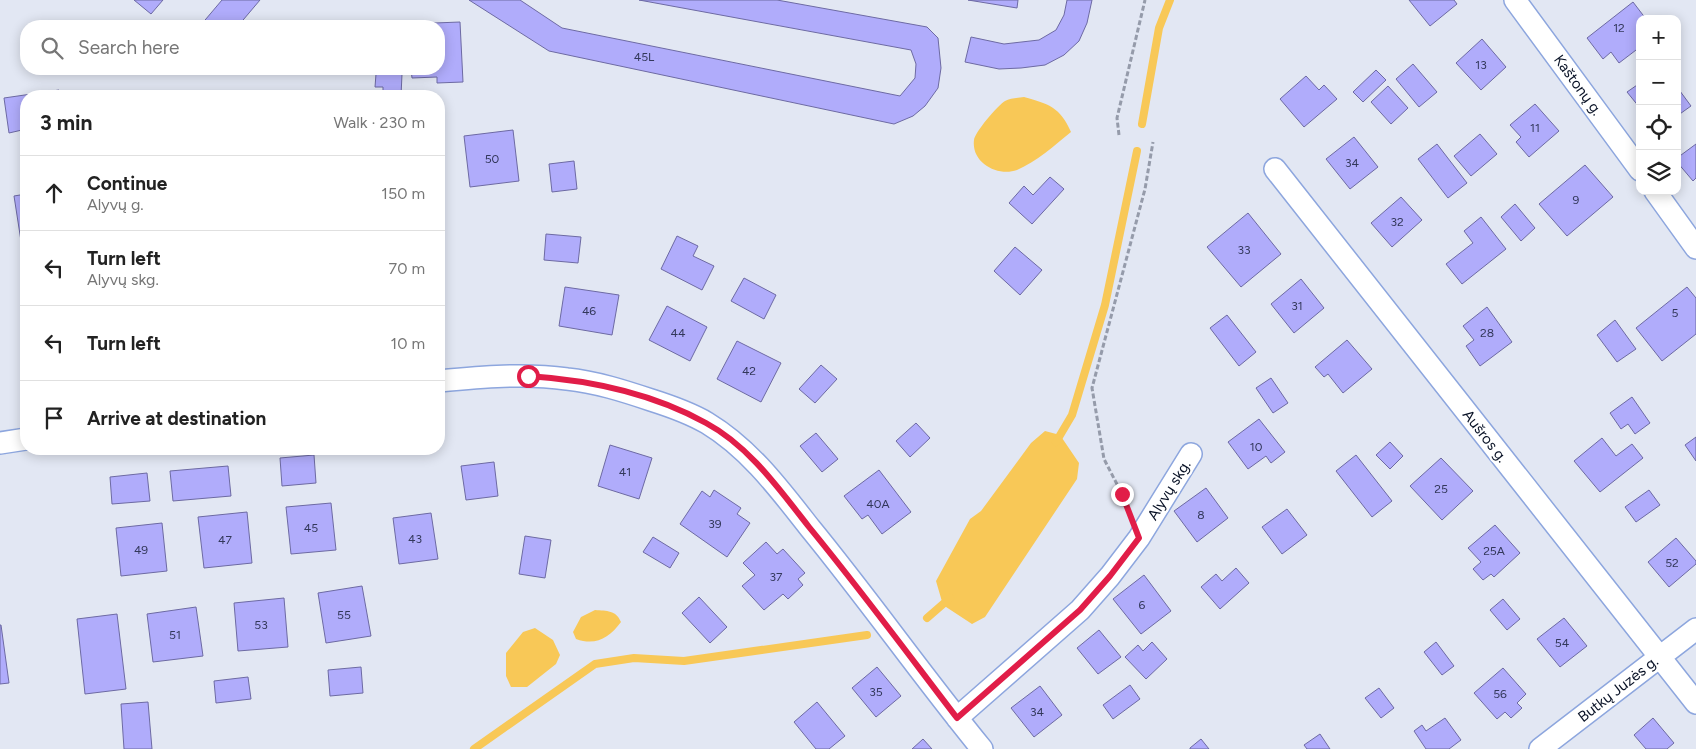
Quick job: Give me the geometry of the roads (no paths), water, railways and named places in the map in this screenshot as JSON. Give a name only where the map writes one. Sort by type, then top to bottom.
[{"type":"street","name":"Kaštonų g.","points":[[1516,0],[1636,165]]},
{"type":"street","name":"Aušros g.","points":[[1275,169],[1696,703]]},
{"type":"street","points":[[1658,195],[1696,248]]},
{"type":"street","points":[[445,380],[480,377],[528,376],[567,379],[607,386],[673,408],[706,423],[732,440],[772,481],[843,569],[982,749]]},
{"type":"street","points":[[0,443],[20,440]]},
{"type":"street","name":"Alyvų skg.","points":[[957,718],[1080,610],[1110,576],[1139,538],[1192,454]]},
{"type":"street","name":"Butkų Juzės g.","points":[[1540,749],[1696,629]]},
{"type":"waterway","points":[[1142,124],[1159,28],[1170,0]]},
{"type":"waterway","points":[[1056,442],[1072,415],[1105,305],[1137,151]]},
{"type":"waterway","points":[[927,618],[950,598]]},
{"type":"waterway","points":[[474,749],[595,664],[634,658],[684,661],[867,635]]}]
